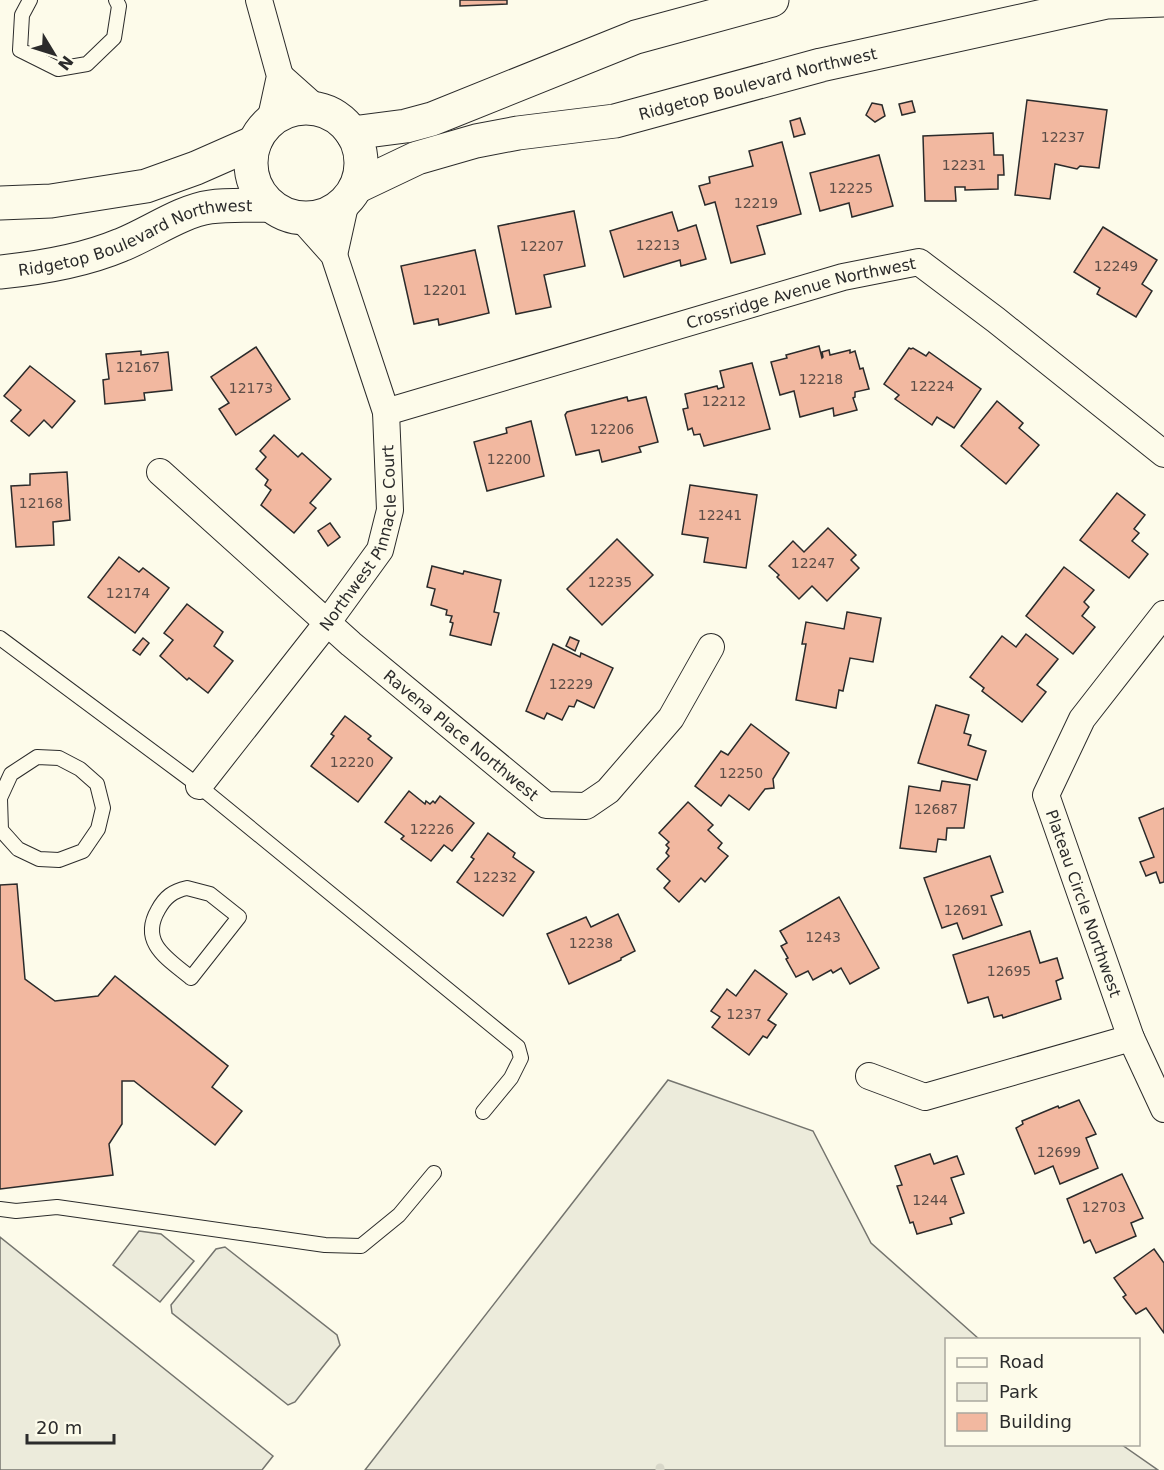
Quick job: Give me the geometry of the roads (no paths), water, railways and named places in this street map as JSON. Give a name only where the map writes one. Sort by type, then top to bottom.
[{"type":"main road","points":[[352,133],[406,126],[432,119],[636,38],[772,0]]},
{"type":"main road","name":"Ridgetop Boulevard Northwest","points":[[351,194],[417,158],[476,141],[518,133],[615,121],[821,65],[1107,1],[1164,0]]},
{"type":"main road","points":[[310,108],[326,111],[341,120],[352,133],[360,150],[361,169],[351,194],[333,211],[317,217],[301,218],[284,214],[270,205],[259,192],[253,176],[251,159],[263,132],[277,116],[293,110],[310,108]]},
{"type":"main road","points":[[0,203],[51,201],[146,186],[196,168],[263,132]]},
{"type":"main road","name":"Ridgetop Boulevard Northwest","points":[[0,272],[63,264],[88,257],[121,246],[194,212],[210,207],[270,205]]},
{"type":"street","points":[[259,0],[280,76],[263,132]]},
{"type":"street","points":[[280,76],[317,109]]},
{"type":"street","points":[[334,255],[351,194]]},
{"type":"street","name":"Northwest Pinnacle Court","points":[[199,786],[327,623],[380,550],[390,510],[386,412],[334,255],[301,218]]},
{"type":"street","name":"Crossridge Avenue Northwest","points":[[386,412],[843,277],[919,262],[996,320],[1164,454]]},
{"type":"street","name":"Ravena Place Northwest","points":[[159,472],[327,623],[546,805],[586,806],[608,791],[671,718],[711,646]]},
{"type":"street","name":"Plateau Circle Northwest","points":[[1164,614],[1082,720],[1046,795],[1131,1038],[1164,1109]]},
{"type":"street","points":[[869,1077],[925,1097],[1131,1038]]},
{"type":"lane","points":[[30,0],[22,15],[20,50],[58,69],[87,64],[114,38],[119,6],[116,0]]},
{"type":"lane","points":[[0,638],[199,786],[518,1047],[521,1058],[511,1078],[483,1112]]},
{"type":"lane","points":[[37,757],[59,759],[80,769],[98,784],[103,808],[98,829],[83,850],[59,860],[39,859],[18,849],[2,830],[0,798],[11,774],[37,757]]},
{"type":"lane","points":[[187,888],[210,894],[239,917],[191,978],[160,952],[152,937],[152,922],[165,898],[175,890],[187,888]]},
{"type":"lane","points":[[0,1209],[16,1211],[57,1207],[325,1245],[361,1246],[399,1215],[434,1173]]}]
